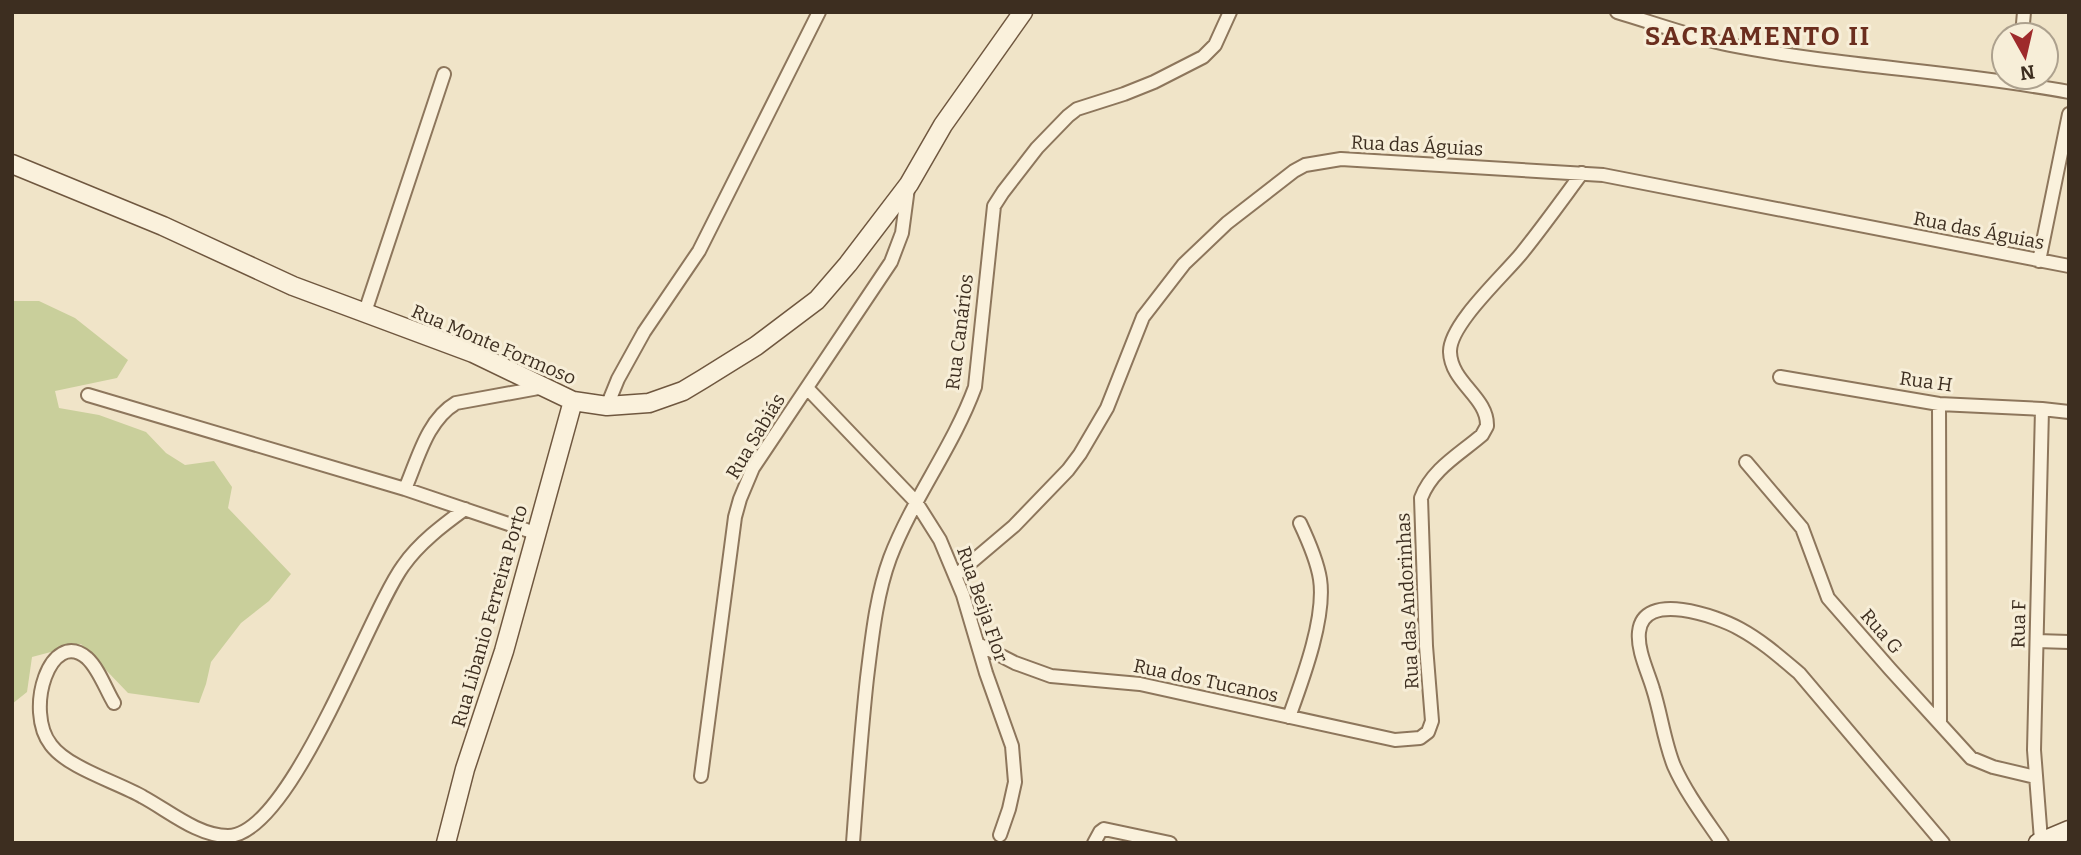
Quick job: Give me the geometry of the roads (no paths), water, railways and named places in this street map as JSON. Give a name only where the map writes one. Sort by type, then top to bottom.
[{"type":"street","points":[[607,406],[618,379],[644,332],[699,251],[819,12]]},
{"type":"street","name":"Rua Monte Formoso","points":[[12,164],[163,226],[293,286],[473,353],[573,401],[607,406],[649,403],[683,391],[756,346],[800,314],[831,286],[909,184],[943,125],[1023,12]]},
{"type":"street","name":"Rua Canários","points":[[853,843],[859,749],[876,611],[890,560],[916,502],[968,406],[975,387],[994,206],[1037,148],[1068,116],[1077,109],[1154,82],[1203,57],[1215,45],[1230,12]]},
{"type":"street","points":[[1617,12],[1732,45],[1892,69],[1990,78]]},
{"type":"street","points":[[365,312],[444,74]]},
{"type":"street","points":[[2039,261],[2069,114]]},
{"type":"street","name":"Rua das Águias","points":[[955,576],[1014,526],[1080,454],[1107,408],[1143,317],[1184,264],[1227,223],[1305,165],[1340,159],[1582,173],[2069,266]]},
{"type":"street","name":"Rua das Andorinhas","points":[[1428,732],[1432,710],[1426,646],[1422,498],[1425,486],[1433,476],[1482,435],[1488,426],[1483,407],[1459,377],[1450,358],[1452,338],[1582,173]]},
{"type":"street","name":"Rua Sabiás","points":[[701,776],[735,517],[740,499],[752,468],[891,262],[902,233],[909,184]]},
{"type":"street","name":"Rua H","points":[[1780,377],[1939,404],[2069,412]]},
{"type":"street","points":[[405,489],[435,421],[444,410],[456,403],[544,387]]},
{"type":"street","name":"Rua Beija Flor","points":[[807,388],[916,502],[936,531],[955,576],[1010,738],[1015,782],[1000,835]]},
{"type":"street","points":[[88,395],[405,489],[536,533]]},
{"type":"street","name":"Rua Libanio Ferreira Porto","points":[[446,843],[465,769],[505,651],[573,401]]},
{"type":"street","points":[[1939,404],[1940,723]]},
{"type":"street","name":"Rua F","points":[[2040,842],[2035,777],[2042,409]]},
{"type":"street","name":"Rua G","points":[[1746,462],[1802,528],[1832,603],[1971,758],[1981,764],[2035,777]]},
{"type":"street","points":[[114,703],[92,664],[80,654],[66,653],[54,661],[42,682],[39,719],[50,745],[73,763],[140,795],[206,833],[233,836],[246,830],[255,824],[277,797],[311,749],[402,567],[433,535],[466,509]]},
{"type":"street","points":[[1289,717],[1309,657],[1321,591],[1316,563],[1300,523]]},
{"type":"street","points":[[1722,843],[1681,779],[1671,756],[1639,639],[1641,623],[1645,616],[1664,608],[1718,619],[1773,650],[1800,673],[1943,843]]},
{"type":"street","points":[[2037,640],[2069,642]]},
{"type":"street","name":"Rua dos Tucanos","points":[[978,644],[1040,673],[1140,684],[1402,741],[1420,738],[1428,732]]},
{"type":"street","points":[[1094,843],[1104,830],[1170,843]]},
{"type":"street","points":[[2040,842],[2069,830]]},
{"type":"district","name":"SACRAMENTO II","points":[[1758,36]]}]
